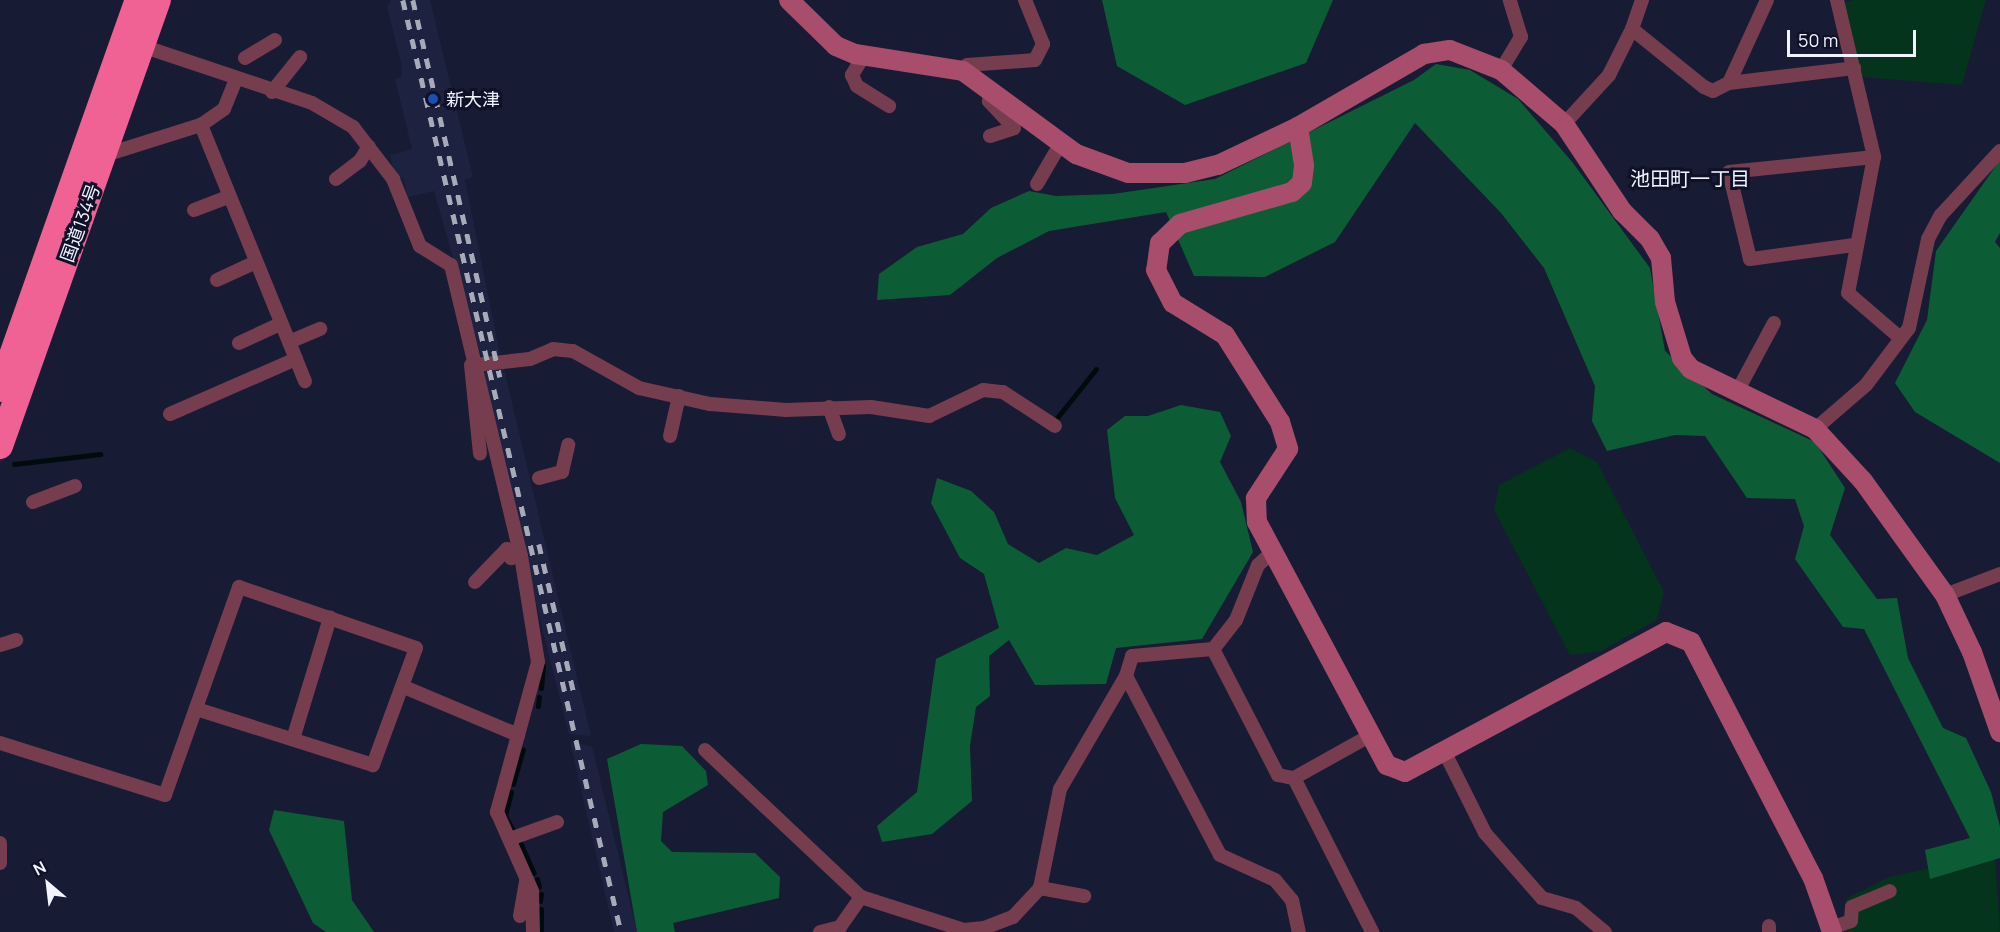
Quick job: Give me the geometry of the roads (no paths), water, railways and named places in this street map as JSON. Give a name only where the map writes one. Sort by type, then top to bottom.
[{"type":"highway","name":"国道134号","points":[[0,389],[138,0]]},
{"type":"highway","name":"国道134号","points":[[0,446],[105,155],[158,0]]},
{"type":"street","points":[[789,0],[837,46],[866,54],[963,71],[1061,143],[1128,173],[1185,173],[1218,165],[1298,128],[1424,54],[1450,50],[1501,70],[1564,124],[1661,258],[1665,302],[1682,358],[1696,372],[1738,390],[1815,429],[1863,481],[1945,595],[2000,732]]},
{"type":"street","points":[[963,71],[966,65],[1035,60],[1043,44],[1025,0]]},
{"type":"street","points":[[1501,70],[1521,37],[1510,0]]},
{"type":"street","points":[[1564,124],[1609,75],[1632,29],[1642,0]]},
{"type":"street","points":[[1729,83],[1767,0]]},
{"type":"street","points":[[1837,0],[1874,157],[1854,244],[1848,293],[1898,336]]},
{"type":"street","points":[[1632,29],[1704,87],[1713,91],[1729,83],[1854,68]]},
{"type":"street","points":[[245,58],[275,39]]},
{"type":"street","points":[[142,46],[236,80],[312,103],[353,127],[393,178],[420,246],[451,265],[521,556],[538,662],[497,812],[527,877],[533,932]]},
{"type":"street","points":[[866,54],[852,75],[857,86],[889,106]]},
{"type":"street","points":[[272,92],[300,57]]},
{"type":"street","points":[[105,155],[201,125],[224,109],[236,80]]},
{"type":"street","points":[[990,136],[1014,128],[989,101],[994,93]]},
{"type":"street","points":[[201,125],[228,197],[305,381]]},
{"type":"street","points":[[1298,128],[1304,166],[1302,183],[1292,192],[1180,224],[1160,243],[1156,261],[1173,303],[1225,335],[1281,422],[1288,449],[1256,498],[1257,522],[1270,554],[1387,765],[1405,772],[1443,749],[1666,632],[1691,642],[1813,878],[1831,930],[1853,926],[1852,907],[1890,891]]},
{"type":"street","points":[[1037,184],[1061,143]]},
{"type":"street","points":[[336,179],[360,161],[369,146]]},
{"type":"street","points":[[1815,429],[1866,385],[1898,336],[1909,328],[1928,239],[1941,215],[2000,151]]},
{"type":"street","points":[[1854,244],[1750,259],[1729,172],[1874,157]]},
{"type":"street","points":[[194,210],[228,197]]},
{"type":"street","points":[[217,280],[256,262]]},
{"type":"street","points":[[1738,390],[1774,323]]},
{"type":"street","points":[[239,343],[280,324]]},
{"type":"street","points":[[290,342],[321,328]]},
{"type":"street","points":[[480,454],[468,368],[475,363],[530,359],[553,349],[573,351],[639,388],[710,404],[786,410],[829,407],[929,416],[983,390],[1003,392],[1055,426]]},
{"type":"street","points":[[170,414],[296,359]]},
{"type":"street","points":[[670,436],[679,396]]},
{"type":"street","points":[[829,407],[839,434]]},
{"type":"street","points":[[539,478],[562,471],[568,445]]},
{"type":"street","points":[[33,502],[75,486]]},
{"type":"street","points":[[475,582],[507,549],[511,558],[521,556]]},
{"type":"street","points":[[705,750],[861,897],[964,930],[977,930],[1013,917],[1032,903],[1040,888],[1060,789],[1126,676],[1132,656],[1213,649],[1236,620],[1258,565],[1270,554]]},
{"type":"street","points":[[1945,595],[2000,574]]},
{"type":"street","points":[[0,743],[165,795],[239,587],[416,648],[404,687],[373,765],[196,709]]},
{"type":"street","points":[[293,740],[330,618]]},
{"type":"street","points":[[0,645],[16,640]]},
{"type":"street","points":[[1213,649],[1278,775],[1294,778],[1371,735]]},
{"type":"street","points":[[1126,676],[1220,855],[1275,880],[1292,900],[1299,932]]},
{"type":"street","points":[[404,687],[518,735]]},
{"type":"street","points":[[1443,749],[1485,833],[1542,898],[1576,908],[1605,932]]},
{"type":"street","points":[[1294,778],[1372,932]]},
{"type":"street","points":[[510,839],[557,822]]},
{"type":"street","points":[[0,843],[0,863]]},
{"type":"street","points":[[520,916],[527,877]]},
{"type":"street","points":[[1040,888],[1083,896]]},
{"type":"street","points":[[820,932],[840,927],[861,897]]},
{"type":"waterway","points":[[1056,419],[1096,369]]},
{"type":"waterway","points":[[14,464],[100,454]]},
{"type":"waterway","points":[[541,688],[543,665]]},
{"type":"waterway","points":[[538,706],[539,697]]},
{"type":"waterway","points":[[513,784],[523,749]]},
{"type":"waterway","points":[[511,792],[505,816],[515,834]]},
{"type":"waterway","points":[[519,840],[534,873]]},
{"type":"waterway","points":[[537,879],[539,887]]},
{"type":"waterway","points":[[540,901],[541,894]]},
{"type":"waterway","points":[[541,909],[541,932]]},
{"type":"railway","points":[[403,0],[621,932]]},
{"type":"railway","points":[[413,0],[500,377]]},
{"type":"railway","points":[[539,544],[574,693]]},
{"type":"place","name":"新大津","points":[[433,99]]},
{"type":"district","name":"池田町一丁目","points":[[1690,178]]}]
